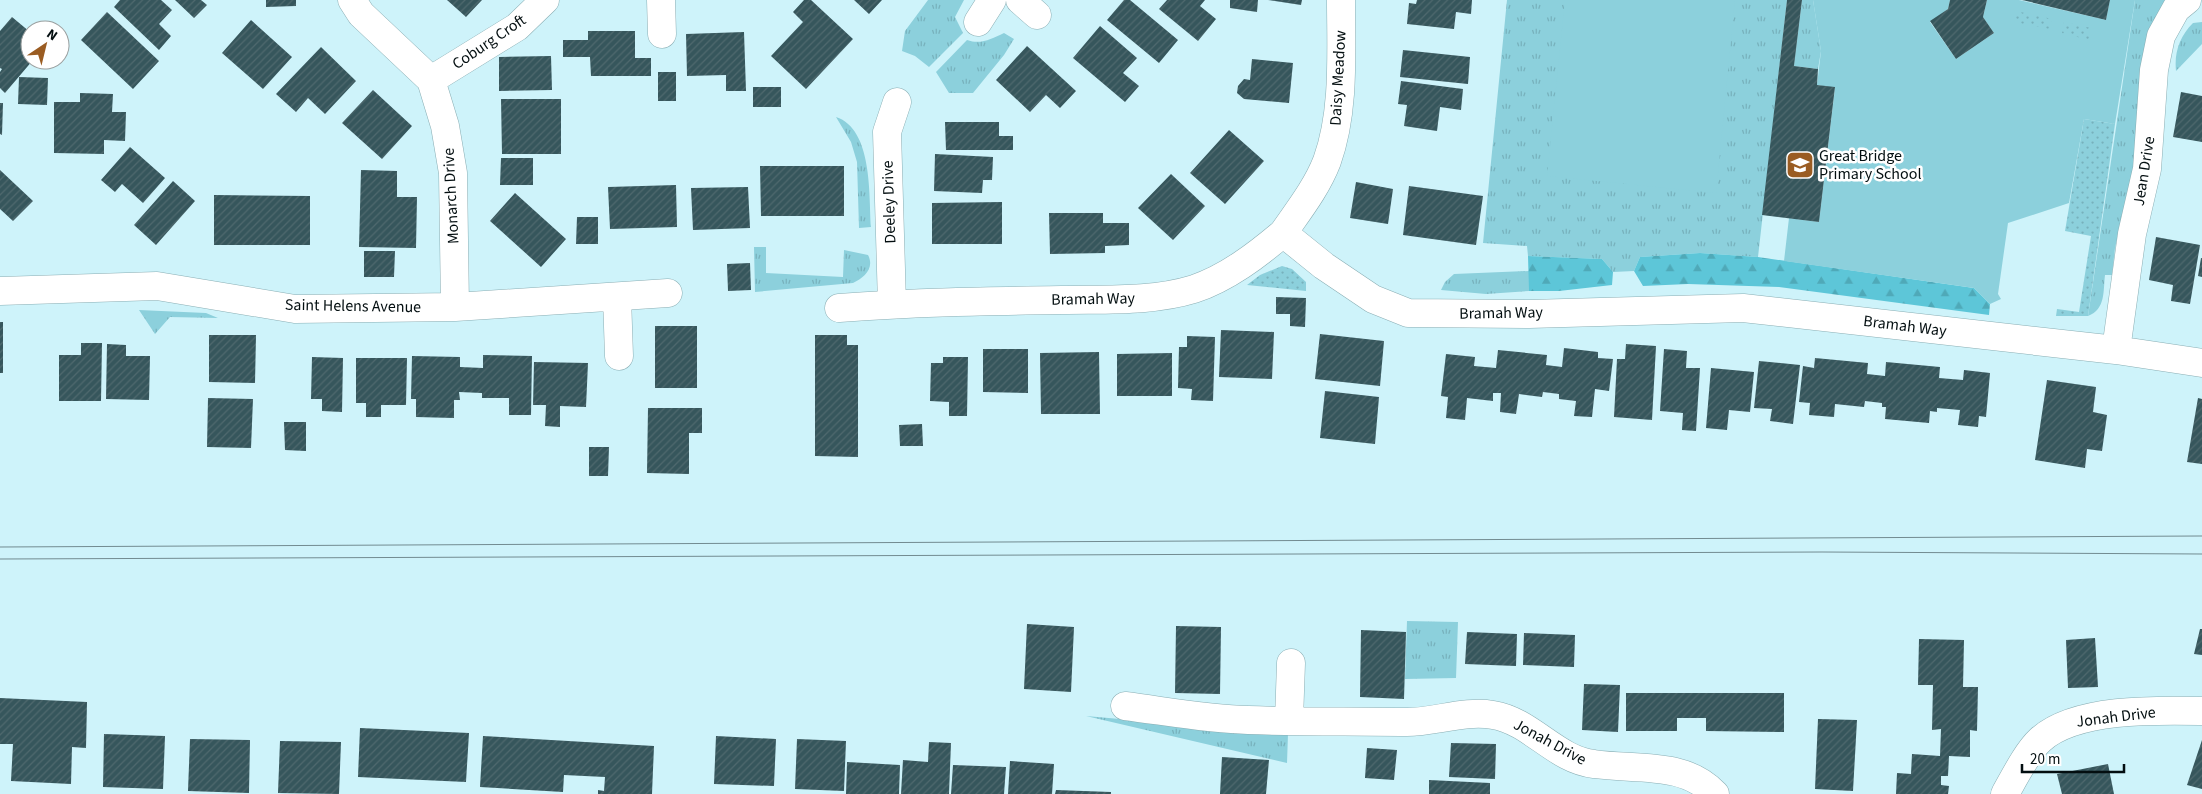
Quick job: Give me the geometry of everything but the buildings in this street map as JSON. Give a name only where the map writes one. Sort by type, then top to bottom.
[{"type":"street","name":"Monarch Drive","points":[[352,0],[361,14],[431,80],[446,126],[453,174],[455,307]]},
{"type":"street","name":"Coburg Croft","points":[[431,80],[517,27],[545,0]]},
{"type":"street","points":[[661,0],[662,34]]},
{"type":"street","name":"Daisy Meadow","points":[[1283,233],[1313,190],[1327,161],[1337,126],[1342,0]]},
{"type":"street","name":"Jean Drive","points":[[2116,350],[2132,234],[2146,169],[2154,70],[2161,36],[2176,9],[2187,0]]},
{"type":"street","name":"Deeley Drive","points":[[892,304],[887,132],[897,102]]},
{"type":"street","name":"Bramah Way","points":[[839,308],[892,304],[1149,298],[1194,288],[1224,274],[1257,256],[1283,233],[1324,266],[1373,299],[1408,313],[1529,314],[1743,308],[2116,350],[2202,363]]},
{"type":"street","name":"Saint Helens Avenue","points":[[0,291],[157,286],[295,309],[455,307],[617,298],[668,292]]},
{"type":"street","points":[[617,298],[619,356]]},
{"type":"street","points":[[1289,720],[1291,663]]},
{"type":"street","name":"Jonah Drive","points":[[1124,706],[1247,720],[1424,722],[1461,715],[1493,714],[1519,724],[1571,756],[1592,764],[1653,767],[1687,775],[1707,786],[1716,794]]},
{"type":"street","name":"Jonah Drive","points":[[2005,794],[2039,740],[2057,727],[2083,719],[2121,714],[2168,710],[2202,711]]},
{"type":"green space","points":[[928,0],[964,0],[955,17],[963,33],[929,67],[915,56],[902,51],[905,31]]},
{"type":"green space","points":[[1507,0],[1787,0],[1758,257],[1700,253],[1640,257],[1634,271],[1613,272],[1602,259],[1528,256],[1527,246],[1483,243]]},
{"type":"green space","points":[[1565,0],[1735,0],[1716,193],[1547,176]]},
{"type":"green space","points":[[1802,0],[1813,0],[1821,51],[1818,69],[1794,66]]},
{"type":"green space","points":[[1813,0],[1950,0],[1948,9],[1930,22],[1956,59],[1994,33],[1983,17],[1987,0],[2019,0],[2106,20],[2110,0],[2135,0],[2115,124],[2084,119],[2069,203],[2008,223],[1998,294],[2001,299],[1990,304],[1974,288],[1784,261],[1789,218],[1819,222],[1835,88],[1817,85],[1821,51]]},
{"type":"green space","points":[[2135,0],[2165,0],[2148,36],[2137,151],[2115,248],[2112,275],[2105,275],[2101,304],[2094,313],[2088,316]]},
{"type":"green space","points":[[2016,11],[2052,19],[2049,29],[2014,22]]},
{"type":"green space","points":[[2064,22],[2091,28],[2089,40],[2062,33]]},
{"type":"green space","points":[[2202,22],[2202,44],[2176,71],[2176,57],[2181,39],[2193,23]]},
{"type":"green space","points":[[1004,33],[1014,39],[1004,55],[973,93],[949,93],[936,72],[967,40],[981,42]]},
{"type":"green space","points":[[836,117],[848,124],[857,135],[863,149],[869,182],[871,227],[859,228],[857,162],[851,142]]},
{"type":"green space","points":[[2084,119],[2115,124],[2088,316],[2056,316],[2057,309],[2079,312],[2091,236],[2065,231]]},
{"type":"green space","points":[[754,247],[766,247],[766,273],[843,277],[844,250],[868,255],[870,264],[867,272],[853,283],[755,292]]},
{"type":"green space","points":[[1700,253],[1758,257],[1974,288],[1990,304],[1989,315],[1779,287],[1688,284],[1643,286],[1634,271],[1640,257]]},
{"type":"green space","points":[[1528,256],[1602,259],[1613,272],[1612,285],[1559,291],[1529,291]]},
{"type":"green space","points":[[1282,266],[1292,269],[1306,282],[1306,291],[1247,285],[1260,275]]},
{"type":"green space","points":[[1529,271],[1529,291],[1486,294],[1441,290],[1445,282],[1454,274]]},
{"type":"green space","points":[[139,310],[206,313],[218,318],[170,317],[155,334]]},
{"type":"green space","points":[[1407,621],[1458,622],[1456,678],[1405,679]]},
{"type":"green space","points":[[1086,716],[1288,734],[1287,763]]},
{"type":"tram line","points":[[0,547],[2202,536]]},
{"type":"tram line","points":[[0,559],[1822,552],[2202,554]]},
{"type":"place","name":"Great Bridge Primary School","points":[[1800,165]]}]
